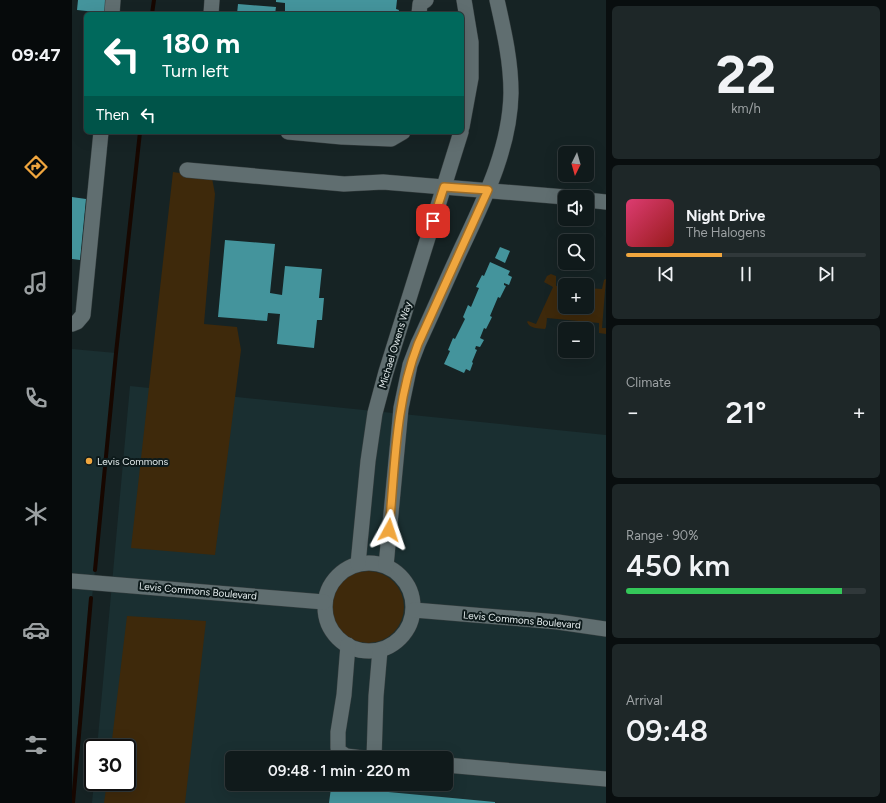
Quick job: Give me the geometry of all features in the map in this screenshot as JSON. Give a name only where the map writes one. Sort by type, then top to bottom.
[{"type":"street","points":[[112,12],[113,0]]},
{"type":"street","points":[[211,12],[212,0]]},
{"type":"street","points":[[419,12],[420,4],[426,0]]},
{"type":"street","points":[[464,0],[471,42],[471,78],[464,116]]},
{"type":"street","name":"Michael Owens Way","points":[[386,566],[400,416],[410,365],[421,337],[500,161],[510,114],[511,93],[508,52],[497,0]]},
{"type":"street","points":[[72,324],[77,322],[83,315],[100,134]]},
{"type":"street","points":[[310,134],[391,140],[400,134]]},
{"type":"street","name":"Michael Owens Way","points":[[358,564],[368,461],[375,413],[386,372],[460,134]]},
{"type":"street","points":[[187,170],[344,184],[383,182],[558,197]]},
{"type":"street","points":[[594,201],[606,202]]},
{"type":"street","points":[[368,562],[386,566],[396,571],[406,582],[413,598],[414,610],[407,631],[396,642],[380,650],[367,651],[354,649],[338,638],[329,626],[324,611],[326,594],[332,582],[344,571],[358,564],[368,562]]},
{"type":"street","name":"Levis Commons Boulevard","points":[[72,581],[324,602]]},
{"type":"street","name":"Levis Commons Boulevard","points":[[414,610],[558,622],[606,629]]},
{"type":"street","points":[[340,751],[338,748],[338,732],[344,695],[348,646]]},
{"type":"street","points":[[374,751],[376,696],[380,650]]},
{"type":"street","points":[[453,766],[606,779]]},
{"type":"shaded area","points":[[173,172],[212,178],[215,194],[204,324],[237,327],[241,350],[215,555],[131,548]]},
{"type":"shaded area","points":[[551,274],[556,276],[556,286],[558,286],[558,314],[594,314],[594,288],[602,289],[604,280],[606,279],[602,328],[606,328],[606,334],[599,333],[599,323],[594,322],[547,318],[545,329],[530,326],[527,322],[536,324],[553,287],[544,282],[547,276]]},
{"type":"shaded area","name":"Levis Commons","points":[[72,349],[116,353],[95,570],[72,778]]},
{"type":"shaded area","points":[[130,386],[606,435],[606,803],[92,803],[93,791],[136,791],[136,739],[98,739]]},
{"type":"shaded area","points":[[368,571],[388,577],[398,587],[404,607],[398,627],[388,637],[368,643],[348,637],[338,627],[332,607],[338,587],[348,577]]},
{"type":"shaded area","points":[[127,616],[206,621],[185,803],[104,803],[106,791],[136,791],[136,739],[112,739]]},
{"type":"building","points":[[78,0],[106,0],[105,12],[77,10]]},
{"type":"building","points":[[276,0],[397,0],[396,9],[399,10],[398,12],[285,12],[285,3],[276,2]]},
{"type":"building","points":[[238,4],[276,7],[275,12],[237,12]]},
{"type":"building","points":[[72,197],[86,199],[80,260],[72,259]]},
{"type":"building","points":[[225,240],[275,244],[270,293],[282,295],[285,266],[322,269],[319,298],[324,298],[322,320],[317,320],[314,348],[277,344],[280,314],[268,313],[267,321],[218,317]]},
{"type":"building","points":[[500,247],[510,251],[505,263],[495,258]]},
{"type":"building","points":[[490,262],[510,271],[508,275],[512,277],[509,285],[504,283],[506,286],[500,298],[498,297],[490,316],[492,317],[486,329],[484,328],[480,338],[484,340],[480,347],[476,346],[475,349],[477,350],[470,371],[466,369],[464,373],[444,364],[450,351],[448,350],[453,338],[455,339],[465,319],[463,317],[468,305],[471,307],[479,288],[476,287],[482,275],[484,276]]},
{"type":"building","points":[[331,791],[378,791],[495,802],[495,803],[329,803]]},
{"type":"waterway","points":[[152,12],[154,0]]},
{"type":"waterway","points":[[95,570],[116,353],[140,134]]},
{"type":"waterway","points":[[73,803],[91,598]]},
{"type":"place","name":"Levis Commons","points":[[89,461]]},
{"type":"route","points":[[389,530],[398,431],[410,365],[418,344],[488,190],[444,187],[433,221]]}]
